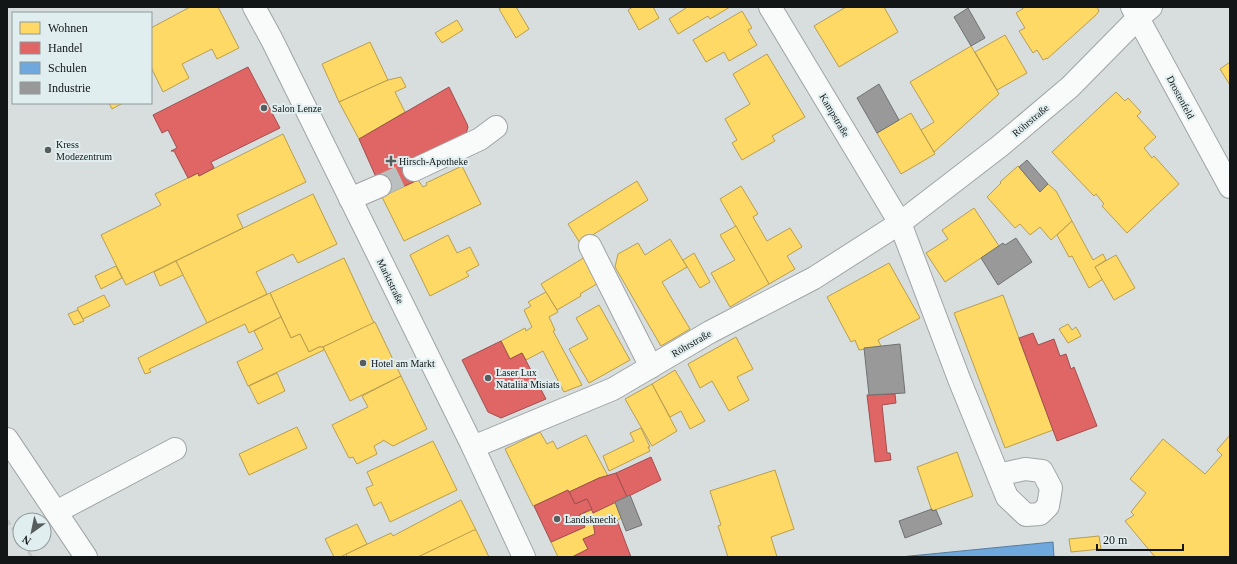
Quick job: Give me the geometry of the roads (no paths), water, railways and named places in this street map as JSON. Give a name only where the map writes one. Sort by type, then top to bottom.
[{"type":"street","name":"Marktstraße","points":[[254,7],[272,40],[473,447],[524,557]]},
{"type":"street","name":"Kampstraße","points":[[770,7],[900,223]]},
{"type":"street","name":"Röhrstraße","points":[[473,447],[612,389],[710,332],[814,278],[900,223],[1000,146],[1070,87],[1141,11]]},
{"type":"street","name":"Drostenfeld","points":[[1141,11],[1230,187]]},
{"type":"street","points":[[414,170],[480,139],[496,127]]},
{"type":"street","points":[[350,199],[380,186]]},
{"type":"street","points":[[900,223],[959,379],[998,475]]},
{"type":"street","points":[[590,246],[651,366]]},
{"type":"street","points":[[7,438],[86,557]]},
{"type":"street","points":[[56,512],[175,449]]},
{"type":"tunnel","points":[[380,186],[414,170]]},
{"type":"railway","points":[[7,520],[12,527]]},
{"type":"railway","points":[[29,552],[32,557]]},
{"type":"place","name":"Salon Lenze","points":[[264,108]]},
{"type":"place","name":"Kress Modezentrum","points":[[48,150]]},
{"type":"place","name":"Hirsch-Apotheke","points":[[391,161]]},
{"type":"place","name":"Hotel am Markt","points":[[363,363]]},
{"type":"place","name":"Laser Lux Nataliia Misiats","points":[[488,378]]},
{"type":"place","name":"Landsknecht","points":[[557,519]]}]
